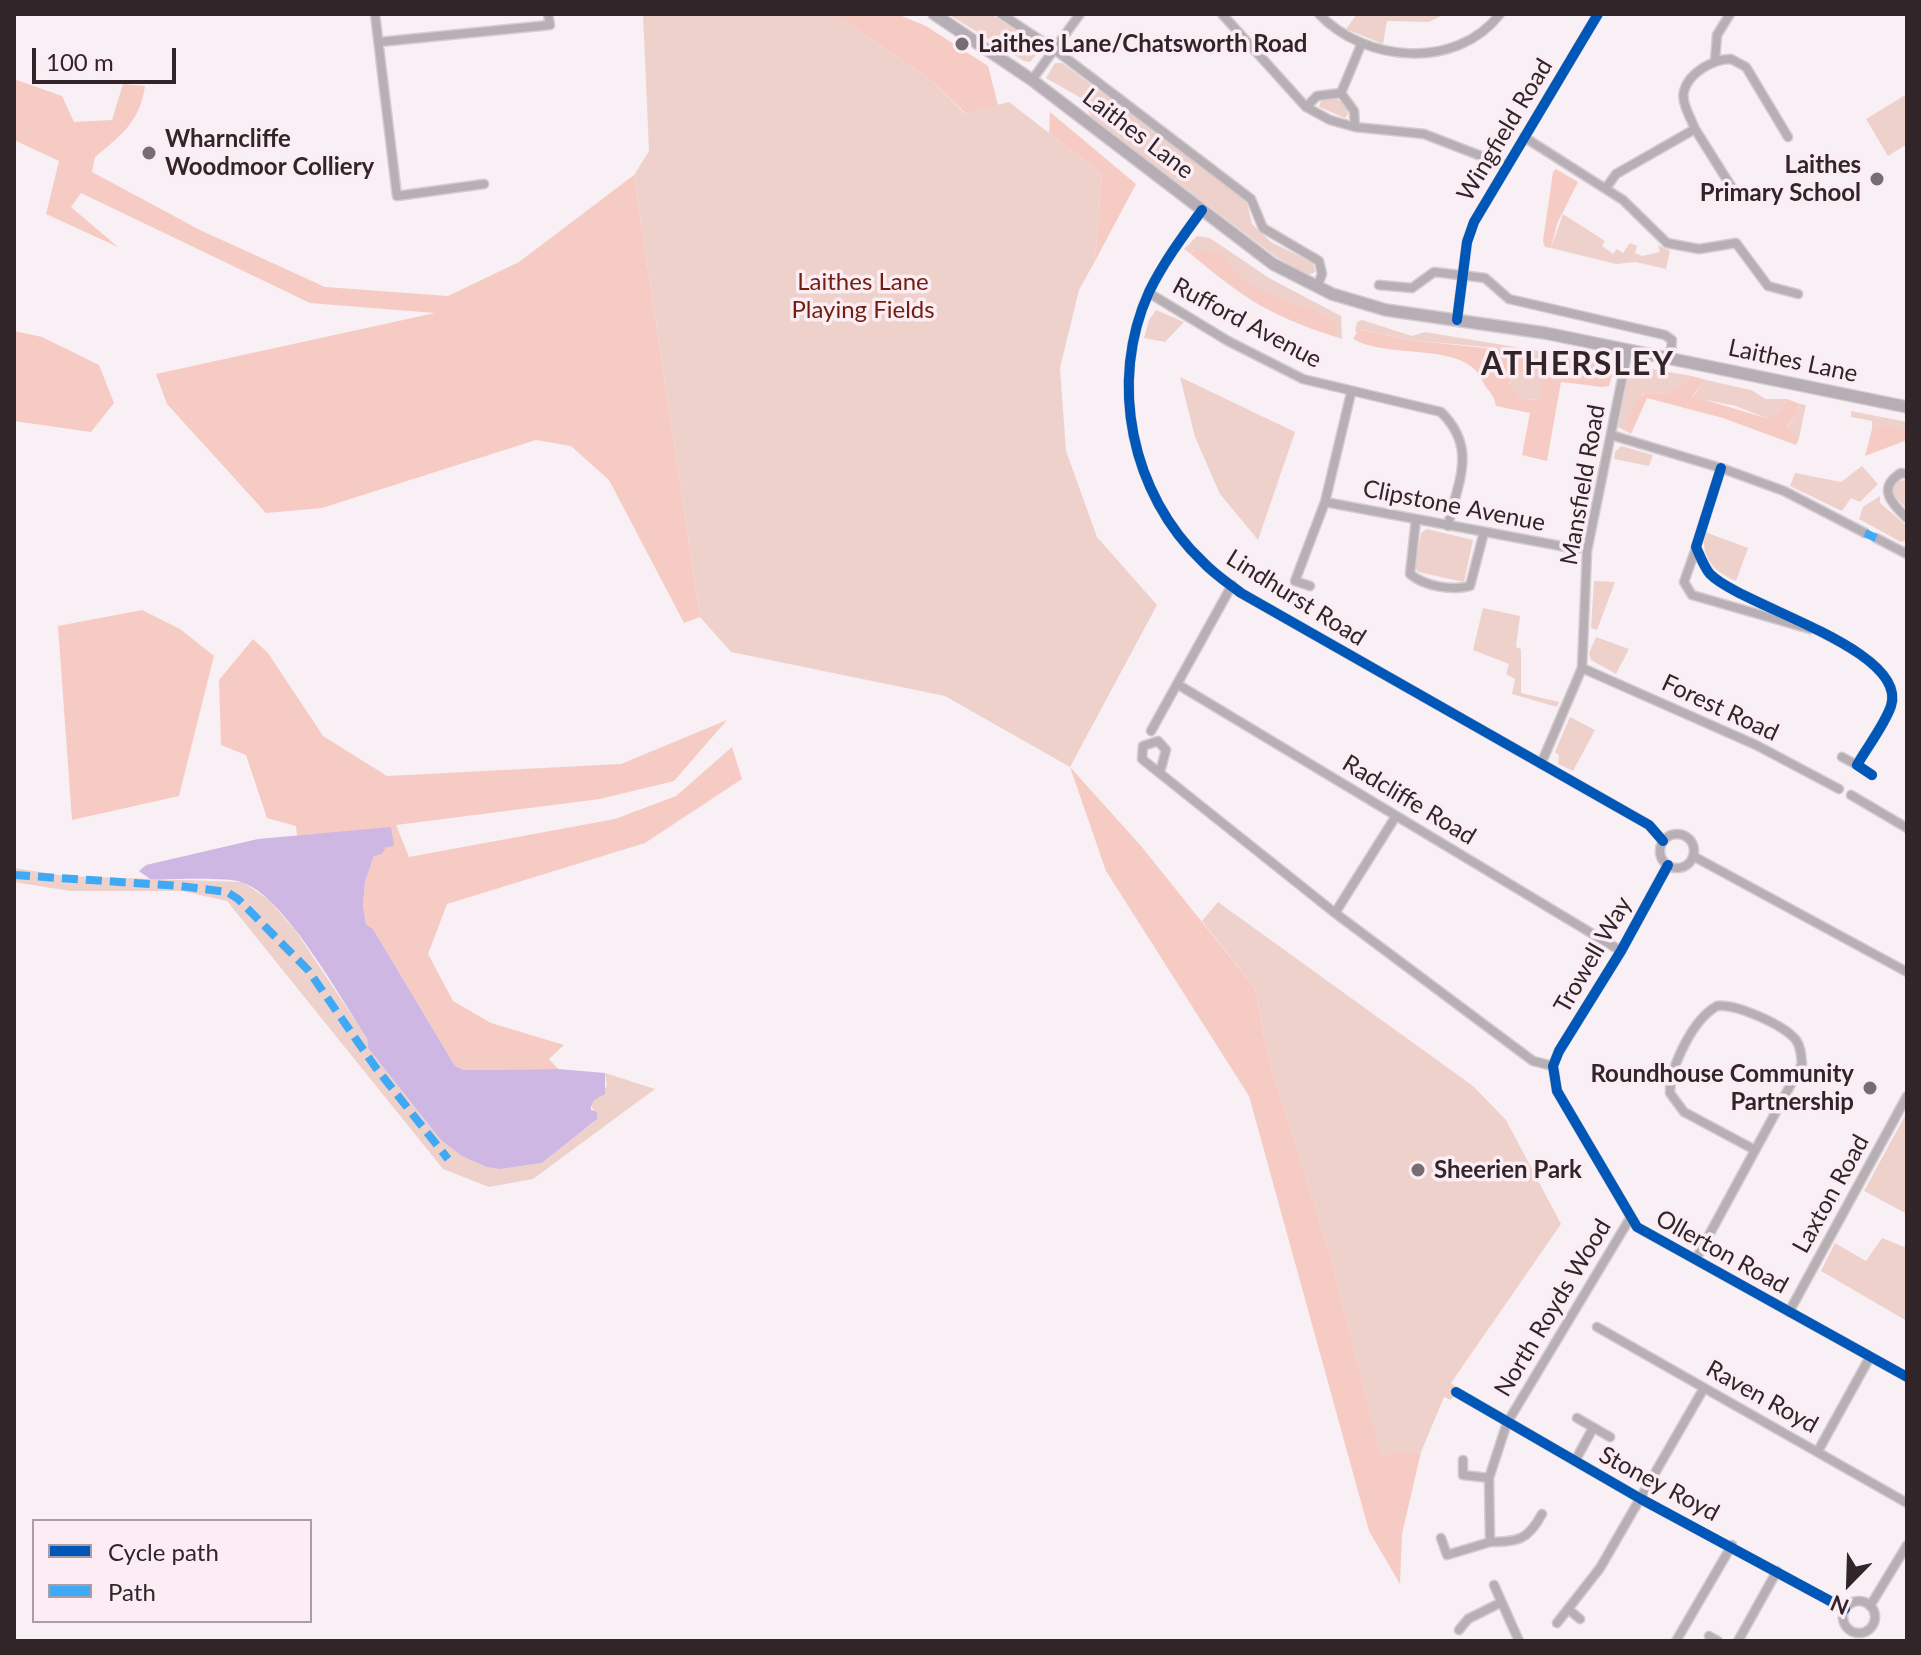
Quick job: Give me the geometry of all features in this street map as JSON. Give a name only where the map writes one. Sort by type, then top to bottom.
[{"type":"main road","name":"Laithes Lane","points":[[934,14],[1032,80],[1273,264],[1317,287],[1367,306],[1628,350],[1907,407]]},
{"type":"street","points":[[375,14],[397,196],[484,184]]},
{"type":"street","points":[[379,42],[550,25],[548,14]]},
{"type":"street","name":"Laithes Lane","points":[[1001,14],[1054,49],[1251,199],[1263,228],[1319,261],[1322,274],[1317,287]]},
{"type":"street","points":[[1032,80],[1080,14]]},
{"type":"street","points":[[1222,14],[1306,107],[1330,120],[1355,127],[1424,134],[1507,166]]},
{"type":"street","points":[[1319,14],[1334,29],[1361,45],[1381,52],[1412,54],[1443,49],[1469,38],[1500,14]]},
{"type":"street","points":[[1715,61],[1717,35],[1730,14]]},
{"type":"street","name":"Wingfield Road","points":[[1457,320],[1467,242],[1474,222],[1594,16]]},
{"type":"street","points":[[1341,93],[1361,45]]},
{"type":"street","points":[[1734,191],[1695,129],[1684,103],[1684,90],[1701,69],[1715,61],[1731,59],[1746,67],[1788,137]]},
{"type":"street","points":[[1306,107],[1317,96],[1341,93]]},
{"type":"street","points":[[1341,93],[1354,111],[1355,127]]},
{"type":"street","points":[[1606,188],[1616,174],[1695,129]]},
{"type":"street","points":[[1524,137],[1606,188],[1667,243],[1699,249],[1736,243],[1768,286],[1798,294]]},
{"type":"street","name":"Lindhurst Road","points":[[1202,210],[1149,293],[1133,337],[1129,368],[1133,441],[1150,489],[1172,525],[1201,561],[1232,585],[1649,825],[1663,841],[1673,834],[1685,836],[1693,845],[1693,856],[1907,972]]},
{"type":"street","points":[[1379,285],[1412,288],[1434,272],[1491,280],[1509,299],[1665,335],[1672,340],[1670,359]]},
{"type":"street","name":"Rufford Avenue","points":[[1149,293],[1303,379],[1351,393],[1441,412],[1457,429],[1464,446],[1448,526]]},
{"type":"street","name":"Mansfield Road","points":[[1541,764],[1582,668],[1587,551],[1628,350]]},
{"type":"street","points":[[1310,586],[1295,581],[1325,502],[1351,393]]},
{"type":"street","points":[[1611,435],[1721,468],[1784,491],[1865,533]]},
{"type":"street","points":[[1721,468],[1684,582],[1692,595],[1785,625],[1818,631]]},
{"type":"street","points":[[1907,474],[1901,473],[1892,479],[1886,489],[1889,501],[1907,518]]},
{"type":"street","name":"Clipstone Avenue","points":[[1325,502],[1577,549]]},
{"type":"street","points":[[1416,519],[1410,574],[1418,581],[1458,589],[1470,586],[1474,579],[1484,532]]},
{"type":"street","points":[[1876,538],[1907,554]]},
{"type":"street","points":[[1696,547],[1710,574],[1877,666],[1891,684],[1892,705],[1857,765]]},
{"type":"street","points":[[1151,731],[1232,585]]},
{"type":"street","name":"Forest Road","points":[[1582,668],[1756,745],[1839,789]]},
{"type":"street","name":"Radcliffe Road","points":[[1177,684],[1621,951]]},
{"type":"street","points":[[1842,757],[1872,775]]},
{"type":"street","points":[[1160,772],[1335,913],[1533,1061],[1553,1066]]},
{"type":"street","points":[[1851,795],[1907,828]]},
{"type":"street","points":[[1335,913],[1396,816]]},
{"type":"street","points":[[1663,841],[1660,853],[1668,865],[1683,867],[1693,856]]},
{"type":"street","name":"Trowell Way","points":[[1553,1066],[1668,865]]},
{"type":"street","points":[[1696,1259],[1796,1075],[1801,1053],[1790,1033],[1738,1007],[1717,1006],[1701,1019],[1674,1071],[1670,1093],[1684,1112],[1755,1150]]},
{"type":"street","name":"Ollerton Road","points":[[1553,1066],[1557,1091],[1629,1220],[1907,1377]]},
{"type":"street","name":"Laxton Road","points":[[1789,1312],[1907,1096]]},
{"type":"street","name":"North Royds Wood","points":[[1490,1542],[1489,1478],[1507,1423],[1629,1220]]},
{"type":"street","name":"Raven Royd","points":[[1597,1327],[1907,1503]]},
{"type":"street","points":[[1818,1451],[1870,1357]]},
{"type":"street","points":[[1557,1623],[1600,1568],[1704,1388]]},
{"type":"street","name":"Stoney Royd","points":[[1456,1392],[1641,1499],[1732,1545],[1845,1609]]},
{"type":"street","points":[[1577,1418],[1610,1437]]},
{"type":"street","points":[[1575,1461],[1593,1428]]},
{"type":"street","points":[[1463,1460],[1463,1475],[1489,1478]]},
{"type":"street","points":[[1441,1538],[1447,1555],[1490,1542],[1520,1541],[1531,1534],[1542,1514]]},
{"type":"street","points":[[1676,1641],[1732,1545]]},
{"type":"street","points":[[1870,1606],[1907,1545]]},
{"type":"street","points":[[1738,1641],[1777,1571]]},
{"type":"street","points":[[1494,1585],[1519,1641]]},
{"type":"street","points":[[1856,1601],[1870,1606],[1875,1615],[1873,1626],[1854,1637],[1843,1621],[1845,1609],[1856,1601]]},
{"type":"street","points":[[1459,1630],[1468,1619],[1500,1603]]},
{"type":"street","points":[[1568,1609],[1580,1619]]},
{"type":"green space","name":"Laithes Lane Playing Fields","points":[[643,14],[828,14],[844,20],[932,81],[964,113],[1009,102],[1102,174],[1095,261],[1079,290],[1060,368],[1066,451],[1097,537],[1157,605],[1070,767],[945,696],[731,652],[700,617],[634,175],[649,151]]},
{"type":"green space","points":[[948,14],[991,14],[1039,46],[1040,50],[1030,62],[1024,61]]},
{"type":"green space","points":[[1357,14],[1445,14],[1429,22],[1387,21],[1383,44],[1346,29]]},
{"type":"green space","points":[[1055,63],[1062,63],[1242,197],[1247,203],[1252,224],[1271,242],[1313,263],[1315,272],[1306,276],[1275,256],[1092,118],[1081,98],[1046,78]]},
{"type":"green space","points":[[1907,94],[1907,144],[1888,156],[1866,119]]},
{"type":"green space","points":[[1322,98],[1339,100],[1348,114],[1345,118],[1319,107]]},
{"type":"green space","points":[[1563,214],[1605,241],[1602,246],[1613,254],[1617,249],[1623,253],[1630,243],[1637,246],[1635,253],[1642,256],[1660,252],[1658,245],[1670,251],[1666,269],[1636,262],[1616,264],[1551,248]]},
{"type":"green space","points":[[1197,236],[1210,238],[1269,278],[1341,316],[1342,339],[1336,337],[1338,329],[1327,318],[1249,284],[1237,274],[1229,259],[1193,250],[1191,254],[1184,249]]},
{"type":"green space","points":[[1156,310],[1184,322],[1165,342],[1144,338],[1149,320]]},
{"type":"green space","points":[[1362,320],[1412,336],[1425,332],[1606,362],[1614,372],[1611,379],[1585,365],[1549,370],[1542,380],[1542,395],[1535,400],[1520,398],[1509,385],[1514,375],[1496,348],[1408,340],[1360,329],[1355,333],[1357,322]]},
{"type":"green space","points":[[1640,367],[1692,376],[1669,393],[1643,394],[1625,428],[1631,434],[1618,427],[1628,375]]},
{"type":"green space","points":[[1180,377],[1295,432],[1258,540],[1220,494],[1195,437]]},
{"type":"green space","points":[[1706,380],[1751,390],[1766,399],[1787,399],[1777,414],[1766,418],[1736,406],[1692,397]]},
{"type":"green space","points":[[1797,403],[1806,405],[1799,438],[1786,429],[1798,411]]},
{"type":"green space","points":[[1851,411],[1907,422],[1907,430],[1872,429],[1872,421],[1851,417]]},
{"type":"green space","points":[[1621,446],[1653,455],[1649,466],[1614,459],[1615,452]]},
{"type":"green space","points":[[1862,466],[1878,484],[1860,502],[1851,498],[1842,511],[1790,486],[1795,473],[1841,482]]},
{"type":"green space","points":[[1907,480],[1907,509],[1891,493],[1898,481]]},
{"type":"green space","points":[[1880,496],[1880,503],[1907,526],[1907,540],[1901,542],[1859,519],[1863,507]]},
{"type":"green space","points":[[1427,529],[1473,540],[1464,582],[1418,572],[1415,568],[1421,533]]},
{"type":"green space","points":[[1705,532],[1748,548],[1736,581],[1710,562],[1705,549]]},
{"type":"green space","points":[[1594,581],[1615,582],[1597,630],[1591,628]]},
{"type":"green space","points":[[1483,608],[1520,616],[1516,647],[1521,649],[1521,693],[1559,702],[1557,707],[1512,694],[1515,679],[1506,674],[1509,664],[1473,650]]},
{"type":"green space","points":[[1596,637],[1629,649],[1616,674],[1591,660],[1589,653]]},
{"type":"green space","points":[[1570,717],[1595,730],[1573,771],[1558,764],[1559,755],[1555,752]]},
{"type":"green space","points":[[14,868],[65,876],[243,882],[269,900],[295,930],[367,1038],[368,1048],[440,1139],[501,1169],[542,1163],[597,1119],[591,1104],[607,1086],[605,1073],[655,1089],[533,1179],[489,1187],[443,1169],[227,901],[182,891],[70,891],[14,882]]},
{"type":"green space","name":"Sheerien Park","points":[[1218,902],[1473,1086],[1506,1120],[1561,1224],[1451,1383],[1458,1389],[1451,1400],[1444,1397],[1421,1452],[1381,1456],[1329,1251],[1268,1057],[1255,988],[1202,921]]},
{"type":"green space","points":[[1907,1112],[1907,1214],[1864,1191]]},
{"type":"green space","points":[[1882,1238],[1907,1248],[1907,1321],[1821,1271],[1835,1243],[1866,1261]]},
{"type":"shaded area","points":[[828,14],[897,14],[926,26],[988,66],[998,105],[965,113],[932,81],[844,20]]},
{"type":"shaded area","points":[[14,79],[62,96],[74,122],[112,120],[123,84],[145,86],[134,118],[95,157],[92,172],[200,230],[325,287],[448,296],[519,262],[634,175],[700,617],[684,623],[609,480],[571,446],[536,440],[322,508],[266,513],[167,404],[156,374],[435,313],[310,303],[81,193],[71,207],[118,247],[46,214],[59,161],[14,140]]},
{"type":"shaded area","points":[[1050,112],[1136,184],[1095,261],[1102,174],[1049,133]]},
{"type":"shaded area","points":[[1556,169],[1578,182],[1557,224],[1551,248],[1545,247],[1543,241],[1553,172]]},
{"type":"shaded area","points":[[1193,250],[1219,253],[1229,259],[1238,273],[1251,284],[1330,319],[1338,329],[1336,337],[1258,304],[1209,269],[1191,254]]},
{"type":"shaded area","points":[[1359,329],[1408,340],[1514,351],[1528,357],[1526,370],[1514,375],[1509,384],[1520,398],[1535,400],[1541,396],[1542,380],[1549,370],[1585,365],[1611,379],[1609,386],[1602,387],[1561,382],[1547,461],[1522,455],[1530,413],[1496,406],[1473,368],[1443,355],[1368,345],[1353,339]]},
{"type":"shaded area","points":[[14,331],[42,337],[99,365],[114,403],[91,432],[14,421]]},
{"type":"shaded area","points":[[1692,376],[1706,380],[1692,396],[1766,418],[1777,414],[1787,399],[1797,403],[1798,411],[1786,428],[1799,438],[1796,445],[1723,418],[1647,398],[1631,434],[1625,428],[1634,405],[1644,394],[1669,393]]},
{"type":"shaded area","points":[[1886,426],[1907,430],[1907,440],[1865,456],[1872,429]]},
{"type":"shaded area","points":[[142,610],[180,629],[214,656],[179,796],[72,820],[58,626]]},
{"type":"shaded area","points":[[253,639],[268,653],[323,736],[387,776],[621,764],[727,720],[674,781],[600,799],[396,825],[409,857],[615,819],[676,796],[732,747],[742,779],[645,843],[447,904],[428,954],[453,1001],[491,1023],[564,1045],[549,1059],[558,1069],[464,1070],[455,1066],[373,929],[366,924],[363,906],[365,882],[374,856],[386,847],[391,828],[297,836],[296,826],[267,818],[246,755],[221,745],[219,680]]},
{"type":"shaded area","points":[[1070,767],[1141,846],[1255,988],[1268,1057],[1329,1251],[1381,1455],[1421,1452],[1402,1534],[1400,1584],[1369,1531],[1249,1096],[1106,871]]},
{"type":"shaded area","points":[[391,827],[394,846],[386,847],[382,854],[374,856],[365,882],[363,906],[366,924],[373,929],[455,1066],[464,1070],[558,1069],[605,1073],[605,1094],[595,1100],[591,1107],[597,1112],[597,1119],[542,1163],[501,1169],[487,1167],[462,1156],[440,1139],[368,1048],[367,1038],[312,952],[277,908],[260,893],[236,881],[150,879],[139,871],[146,865],[258,839]]},
{"type":"marked path","points":[[1865,533],[1876,538]]},
{"type":"marked path","points":[[14,875],[180,886],[227,892],[238,899],[308,970],[376,1068],[448,1159]]},
{"type":"cycle path","points":[[1457,320],[1467,242],[1474,222],[1598,14]]},
{"type":"cycle path","points":[[1202,210],[1149,292],[1137,327],[1130,363],[1129,399],[1143,470],[1158,504],[1178,535],[1207,566],[1241,593],[1649,825],[1663,841]]},
{"type":"cycle path","points":[[1721,468],[1696,547],[1702,561],[1710,574],[1727,587],[1819,631],[1875,666],[1890,685],[1891,706],[1857,765],[1872,775]]},
{"type":"cycle path","points":[[1668,865],[1621,951],[1559,1051],[1553,1066],[1557,1091],[1637,1227],[1907,1377]]},
{"type":"cycle path","points":[[1456,1392],[1641,1499],[1845,1609]]},
{"type":"place","name":"Laithes Lane/Chatsworth Road","points":[[962,44]]},
{"type":"place","name":"Wharncliffe Woodmoor Colliery","points":[[149,153]]},
{"type":"place","name":"Laithes Primary School","points":[[1877,179]]},
{"type":"place","name":"Roundhouse Community Partnership","points":[[1870,1088]]},
{"type":"place","name":"Sheerien Park","points":[[1418,1170]]},
{"type":"district","name":"ATHERSLEY","points":[[1578,365]]}]
